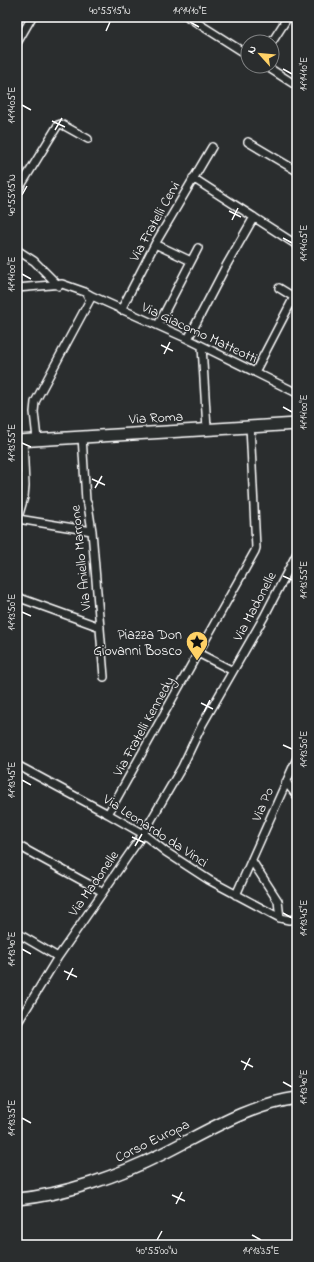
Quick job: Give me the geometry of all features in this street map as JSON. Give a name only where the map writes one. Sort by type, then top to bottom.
[{"type":"main road","name":"Via Roma","points":[[20,441],[297,424]]},
{"type":"main road","name":"Corso Europa","points":[[17,1199],[54,1192],[115,1175],[160,1155],[222,1122],[278,1101],[297,1098]]},
{"type":"street","points":[[17,42],[32,17]]},
{"type":"street","points":[[188,17],[198,20],[240,49]]},
{"type":"street","points":[[277,34],[288,17]]},
{"type":"street","points":[[278,74],[297,86]]},
{"type":"street","points":[[17,192],[58,125],[62,124],[88,139]]},
{"type":"street","points":[[248,142],[297,171]]},
{"type":"street","name":"Via Fratelli Cervi","points":[[121,310],[156,244],[212,146]]},
{"type":"street","points":[[193,178],[297,245]]},
{"type":"street","points":[[188,339],[226,266],[254,217]]},
{"type":"street","points":[[156,244],[191,261]]},
{"type":"street","points":[[158,325],[198,248]]},
{"type":"street","points":[[17,250],[43,269],[56,284]]},
{"type":"street","name":"Via Giacomo Matteotti","points":[[17,288],[62,284],[85,292],[121,310],[188,339],[297,393]]},
{"type":"street","points":[[255,372],[296,298],[279,288]]},
{"type":"street","points":[[37,439],[34,412],[35,402],[92,296]]},
{"type":"street","points":[[202,346],[207,429]]},
{"type":"street","name":"Via Fratelli Kennedy","points":[[108,814],[256,548],[250,426]]},
{"type":"street","name":"Via Aniello Marrone","points":[[82,436],[86,501],[92,530],[104,677]]},
{"type":"street","points":[[20,441],[24,497],[17,520],[92,530]]},
{"type":"street","name":"Via Madonelle","points":[[17,1024],[58,957],[143,834],[182,767],[202,725],[264,617],[297,553]]},
{"type":"street","points":[[17,597],[100,627]]},
{"type":"street","points":[[198,654],[233,671]]},
{"type":"street","name":"Via Po","points":[[236,895],[297,758]]},
{"type":"street","name":"Via Leonardo da Vinci","points":[[17,765],[143,834],[182,863],[236,895],[280,918]]},
{"type":"street","points":[[286,782],[297,796]]},
{"type":"street","points":[[17,845],[103,892]]},
{"type":"street","points":[[252,861],[278,901],[280,918],[289,920],[297,919]]},
{"type":"street","points":[[17,933],[58,957]]},
{"type":"place","name":"Piazza Don Giovanni Bosco","points":[[197,662]]}]
